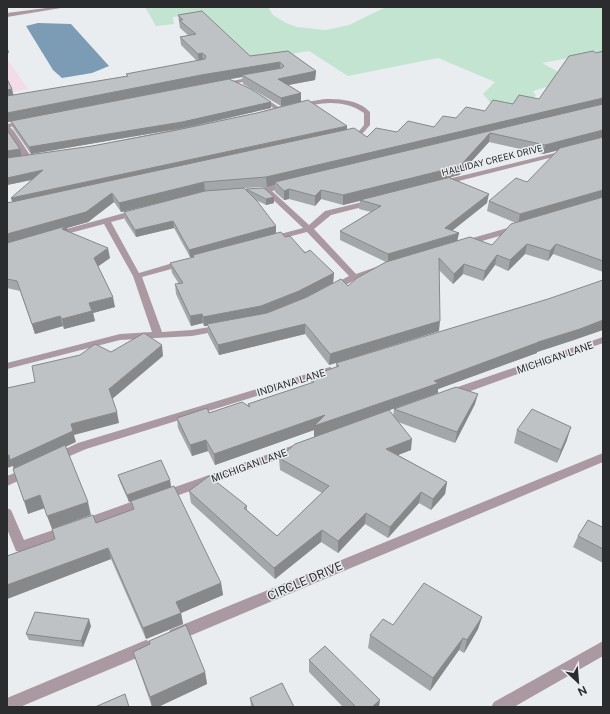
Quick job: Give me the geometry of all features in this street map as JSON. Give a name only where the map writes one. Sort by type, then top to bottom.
[{"type":"street","points":[[7,15],[65,7]]},
{"type":"street","points":[[216,84],[266,76]]},
{"type":"street","points":[[231,82],[242,88]]},
{"type":"street","points":[[254,93],[287,109]]},
{"type":"street","points":[[272,112],[308,103],[340,102],[360,106],[367,112],[367,125],[361,132],[342,137]]},
{"type":"street","points":[[7,127],[30,122]]},
{"type":"street","points":[[7,127],[12,132],[28,158]]},
{"type":"street","name":"HALLIDAY CREEK DRIVE","points":[[433,186],[572,150]]},
{"type":"street","points":[[244,192],[268,190],[298,182]]},
{"type":"street","points":[[268,190],[309,229],[354,277]]},
{"type":"street","points":[[264,241],[309,229],[328,213],[378,200]]},
{"type":"street","points":[[45,238],[144,210]]},
{"type":"street","points":[[106,221],[137,276],[158,335]]},
{"type":"street","points":[[460,245],[528,225]]},
{"type":"street","points":[[137,276],[189,262]]},
{"type":"street","points":[[322,294],[354,277],[392,265]]},
{"type":"street","points":[[7,366],[120,337],[192,333],[228,326]]},
{"type":"street","name":"MICHIGAN LANE","points":[[440,397],[603,340]]},
{"type":"street","name":"INDIANA LANE","points":[[48,462],[82,446],[339,367]]},
{"type":"street","name":"MICHIGAN LANE","points":[[7,513],[20,547],[305,445]]},
{"type":"street","name":"CIRCLE DRIVE","points":[[7,705],[603,457]]},
{"type":"street","points":[[7,481],[34,468]]},
{"type":"street","points":[[498,707],[603,648]]},
{"type":"shaded area","points":[[7,59],[28,89],[7,93]]},
{"type":"green space","points":[[145,7],[268,7],[273,15],[286,23],[297,27],[326,30],[349,25],[386,7],[603,7],[603,64],[585,55],[542,63],[575,81],[553,85],[533,91],[536,96],[521,106],[495,108],[483,94],[495,82],[438,58],[348,76],[309,51],[250,61],[196,14],[173,17],[174,24],[156,26]]},
{"type":"water","points":[[38,23],[71,24],[109,66],[92,73],[62,78],[53,70],[26,26]]},
{"type":"building","points":[[202,11],[250,56],[288,51],[316,71],[278,79],[301,93],[281,98],[242,75],[282,68],[284,66],[280,62],[201,75],[7,113],[7,96],[128,76],[126,74],[205,59],[206,56],[202,53],[198,54],[180,37],[196,34],[179,20],[183,20],[178,15]]},
{"type":"building","points":[[593,51],[596,53],[603,51],[603,98],[266,177],[204,182],[119,203],[112,193],[86,212],[7,234],[7,203],[354,128],[367,137],[376,128],[397,132],[408,121],[434,127],[443,116],[456,118],[466,107],[485,111],[493,100],[513,104],[519,95],[539,99],[569,56]]},
{"type":"building","points":[[7,79],[12,89],[7,90]]},
{"type":"building","points":[[229,79],[251,89],[271,102],[182,122],[29,147],[11,121]]},
{"type":"building","points":[[308,100],[347,126],[11,198],[43,170],[7,178],[7,158],[92,146],[177,130],[257,113]]},
{"type":"building","points":[[603,104],[603,130],[545,145],[490,133],[460,166],[343,195],[321,190],[315,196],[289,189],[284,191],[275,182]]},
{"type":"building","points":[[7,130],[20,149],[7,151]]},
{"type":"building","points":[[603,137],[603,190],[520,214],[489,201],[516,178],[527,182],[560,148]]},
{"type":"building","points":[[451,177],[450,178],[489,194],[445,228],[459,233],[388,254],[340,231],[381,206],[360,200]]},
{"type":"building","points":[[244,188],[257,201],[276,226],[189,250],[173,221],[135,230],[124,212],[205,191]]},
{"type":"building","points":[[264,188],[274,197],[266,199],[246,189]]},
{"type":"building","points":[[603,197],[603,261],[556,244],[550,251],[527,244],[510,260],[497,255],[485,271],[464,264],[454,274],[439,258],[440,321],[330,354],[305,324],[218,345],[207,324],[267,313],[307,297],[341,279],[348,286],[357,278],[386,262],[470,237],[492,245],[511,224]]},
{"type":"building","points":[[66,226],[62,229],[108,248],[94,258],[113,297],[89,303],[92,311],[62,319],[60,316],[32,324],[17,281],[7,279],[7,243]]},
{"type":"building","points":[[281,232],[285,237],[290,236],[305,253],[310,250],[334,273],[299,291],[261,306],[203,317],[202,314],[190,316],[175,284],[183,283],[170,263],[194,257],[193,255]]},
{"type":"building","points":[[603,280],[603,320],[538,342],[434,381],[439,383],[314,426],[325,415],[214,454],[206,440],[190,445],[177,418],[207,408],[209,413],[242,402],[250,407],[248,404],[314,382],[311,376],[339,366],[336,363],[548,299]]},
{"type":"building","points":[[144,333],[162,345],[109,389],[117,412],[71,424],[73,431],[10,460],[9,455],[7,456],[7,388],[35,382],[32,366],[80,355],[95,344],[111,352]]},
{"type":"building","points":[[456,387],[478,394],[457,432],[394,409]]},
{"type":"building","points":[[532,409],[571,427],[561,450],[517,430]]},
{"type":"building","points":[[389,410],[412,439],[386,449],[447,482],[433,499],[421,492],[390,527],[366,513],[338,541],[322,530],[274,568],[189,491],[209,476],[247,506],[244,508],[277,536],[329,486],[279,458],[295,444]]},
{"type":"building","points":[[65,445],[88,502],[47,516],[40,495],[24,501],[13,469]]},
{"type":"building","points":[[161,460],[170,480],[127,495],[118,475]]},
{"type":"building","points":[[174,486],[221,583],[176,602],[181,613],[143,628],[108,548],[7,585],[7,556],[55,539],[52,529],[93,515],[96,523],[134,509],[131,501]]},
{"type":"building","points":[[588,520],[602,527],[603,525],[603,549],[578,536]]},
{"type":"building","points":[[424,583],[482,617],[467,640],[463,638],[433,678],[370,635],[383,619],[393,625]]},
{"type":"building","points":[[35,612],[89,619],[81,641],[26,634]]},
{"type":"building","points":[[186,625],[205,672],[150,697],[133,652],[150,644],[149,641]]},
{"type":"building","points":[[325,646],[380,700],[372,707],[356,707],[309,660]]},
{"type":"building","points":[[282,683],[294,707],[254,707],[250,698]]},
{"type":"building","points":[[125,694],[129,707],[95,707]]}]
